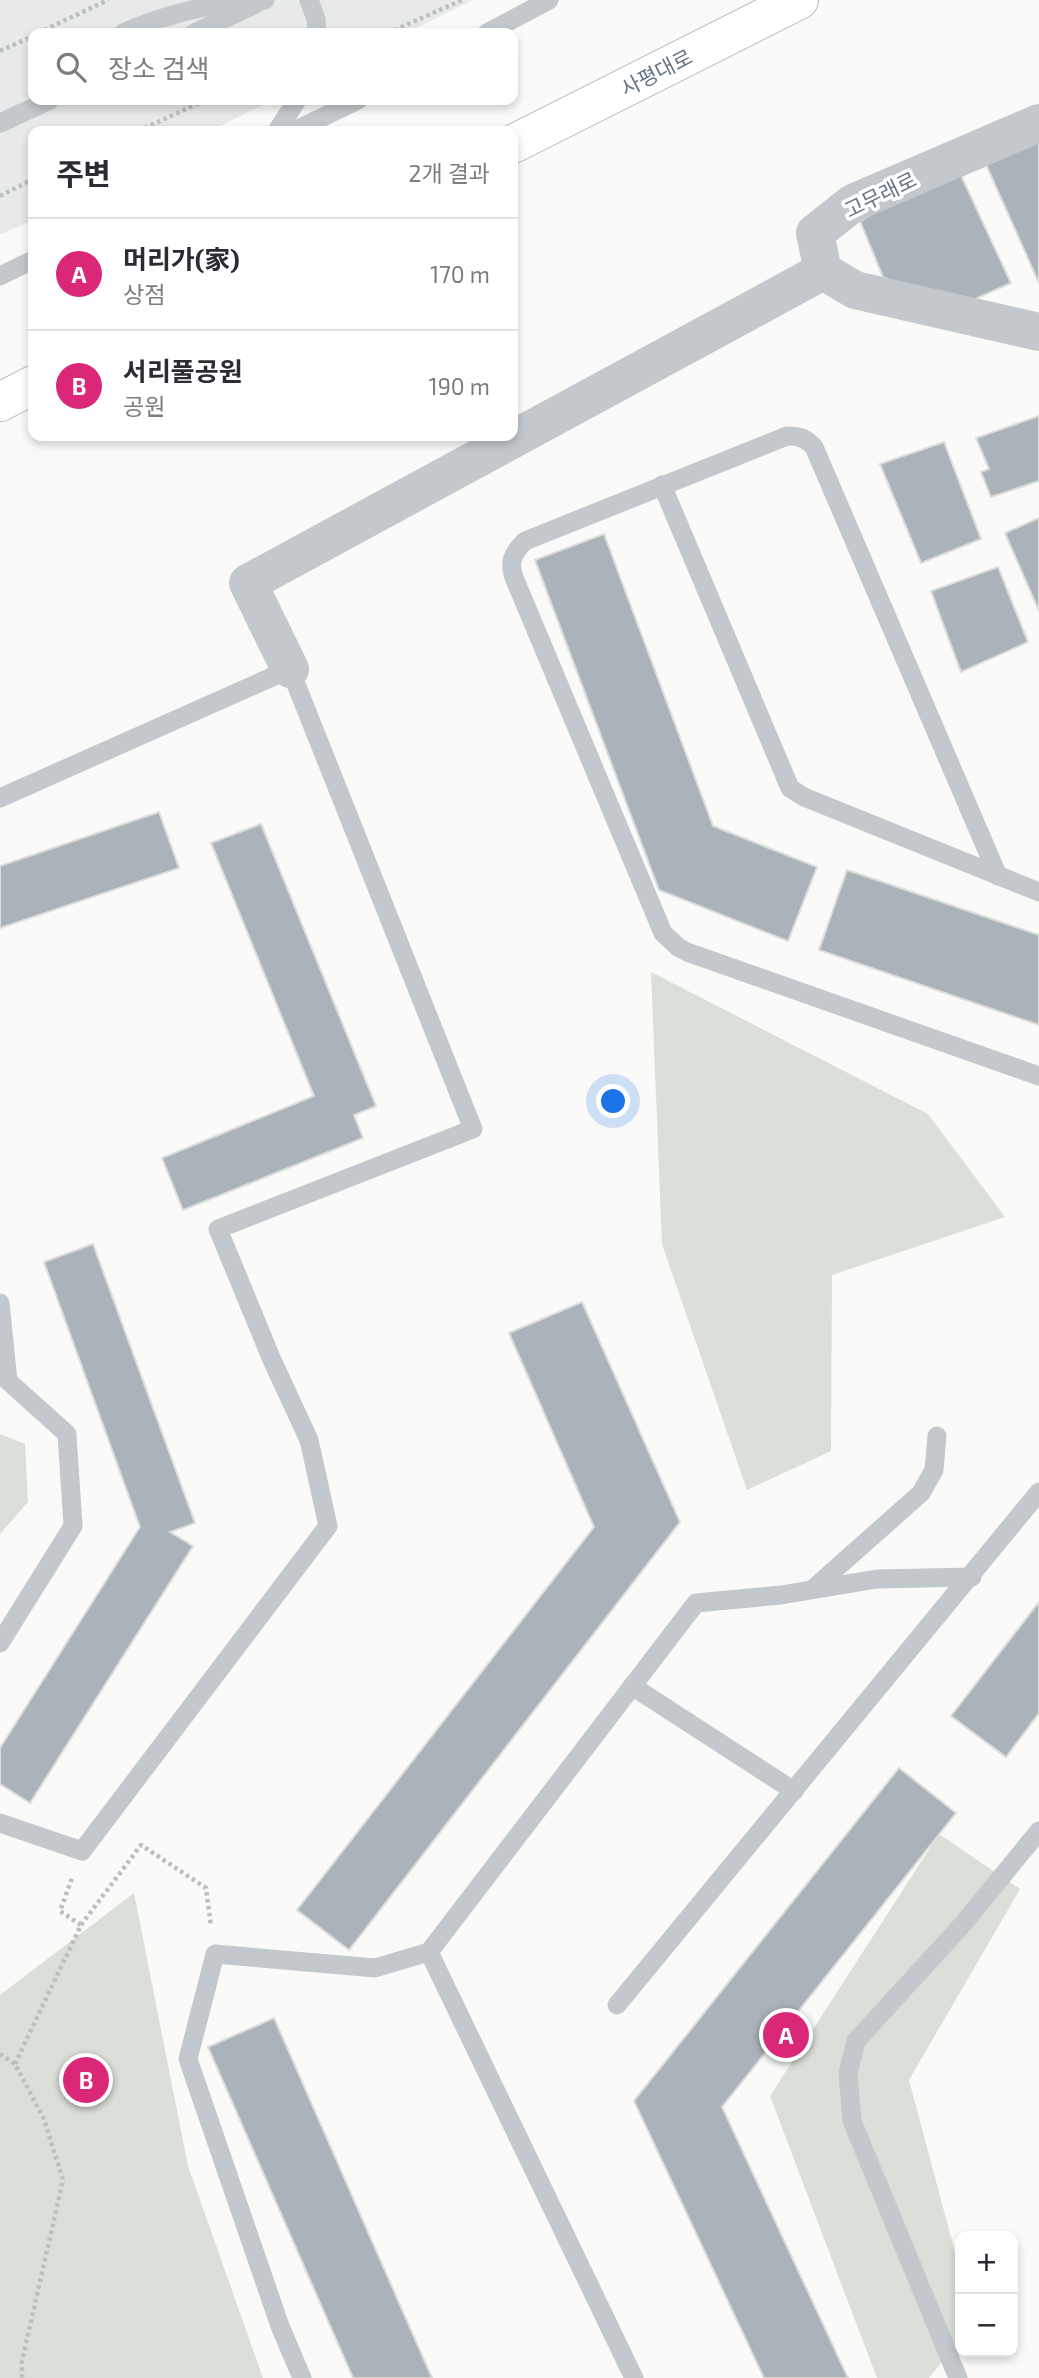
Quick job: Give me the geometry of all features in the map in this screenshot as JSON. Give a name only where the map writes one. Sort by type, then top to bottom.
[{"type":"main road","name":"사평대로","points":[[518,141],[799,0]]},
{"type":"main road","points":[[0,402],[28,388]]},
{"type":"street","name":"고무래로","points":[[823,271],[815,233],[853,203],[1039,123]]},
{"type":"street","points":[[518,436],[823,271],[855,290],[1039,332]]},
{"type":"street","points":[[290,669],[248,583],[510,441]]},
{"type":"lane","points":[[138,28],[193,9],[228,2],[266,0]]},
{"type":"lane","points":[[205,28],[266,0]]},
{"type":"lane","points":[[309,0],[317,28]]},
{"type":"lane","points":[[496,28],[549,0]]},
{"type":"lane","points":[[0,123],[39,105]]},
{"type":"lane","points":[[280,126],[294,105]]},
{"type":"lane","points":[[304,126],[348,105]]},
{"type":"lane","points":[[0,276],[28,262]]},
{"type":"lane","points":[[998,876],[814,447],[800,436],[787,436],[662,485],[525,541],[513,553],[510,568],[663,933],[687,952],[1039,1076]]},
{"type":"lane","points":[[662,485],[790,788],[804,797],[1039,892]]},
{"type":"lane","points":[[0,798],[290,669],[473,1129],[218,1229],[272,1360],[309,1440],[328,1526],[82,1851],[0,1823]]},
{"type":"lane","points":[[0,1303],[8,1381],[67,1434],[73,1526],[0,1643]]},
{"type":"lane","points":[[813,1589],[921,1493],[934,1470],[937,1436]]},
{"type":"lane","points":[[617,2005],[972,1577],[1039,1492]]},
{"type":"lane","points":[[302,2378],[280,2326],[188,2059],[215,1954],[375,1968],[429,1952],[696,1603],[781,1595],[877,1579],[972,1577]]},
{"type":"lane","points":[[632,1686],[794,1791]]},
{"type":"lane","points":[[958,2378],[852,2120],[848,2073],[856,2042],[962,1926],[1039,1831]]},
{"type":"lane","points":[[429,1952],[634,2378]]},
{"type":"path","points":[[49,28],[108,0]]},
{"type":"path","points":[[399,28],[462,0]]},
{"type":"path","points":[[0,51],[28,38]]},
{"type":"path","points":[[149,126],[195,105]]},
{"type":"path","points":[[0,196],[28,182]]},
{"type":"path","points":[[15,2064],[81,1925],[141,1845],[206,1888],[215,1954]]},
{"type":"path","points":[[81,1925],[60,1911],[82,1851]]},
{"type":"path","points":[[0,2054],[15,2064],[44,2119],[63,2180],[22,2361],[22,2378]]},
{"type":"shaded area","points":[[0,0],[473,0],[416,28],[28,28],[28,105],[263,105],[220,126],[28,126],[28,222],[0,235]]},
{"type":"shaded area","points":[[651,972],[928,1114],[1005,1217],[832,1275],[831,1451],[747,1490],[662,1244]]},
{"type":"shaded area","points":[[0,1434],[25,1444],[28,1502],[0,1534]]},
{"type":"shaded area","points":[[939,1834],[1020,1889],[909,2080],[955,2252],[955,2345],[929,2378],[877,2378],[770,2096]]},
{"type":"shaded area","points":[[134,1893],[188,2166],[263,2378],[0,2378],[0,1995]]},
{"type":"building","points":[[1039,135],[1039,283],[984,160]]},
{"type":"building","points":[[957,167],[1011,283],[955,308],[883,277],[860,221]]},
{"type":"building","points":[[1039,416],[1039,481],[991,497],[981,472],[989,469],[976,438]]},
{"type":"building","points":[[944,442],[981,539],[921,563],[880,464]]},
{"type":"building","points":[[1039,518],[1039,611],[1005,533]]},
{"type":"building","points":[[604,534],[713,826],[817,867],[788,941],[659,890],[535,560]]},
{"type":"building","points":[[998,567],[1028,642],[961,672],[931,591]]},
{"type":"building","points":[[159,812],[179,868],[0,928],[0,866]]},
{"type":"building","points":[[261,824],[376,1106],[354,1115],[363,1138],[183,1210],[162,1158],[314,1096],[211,843]]},
{"type":"building","points":[[847,870],[1039,935],[1039,1025],[819,950]]},
{"type":"building","points":[[93,1244],[195,1523],[170,1532],[193,1546],[30,1803],[0,1784],[0,1748],[140,1527],[44,1262]]},
{"type":"building","points":[[582,1302],[680,1522],[349,1950],[297,1910],[594,1527],[509,1333]]},
{"type":"building","points":[[1039,1602],[1039,1713],[1006,1757],[951,1716]]},
{"type":"building","points":[[899,1768],[956,1813],[722,2107],[848,2378],[764,2378],[634,2101]]},
{"type":"building","points":[[274,2018],[432,2378],[353,2378],[208,2047]]},
{"type":"place","name":"머리가(家)","points":[[786,2035]]},
{"type":"place","name":"서리풀공원","points":[[86,2080]]}]
